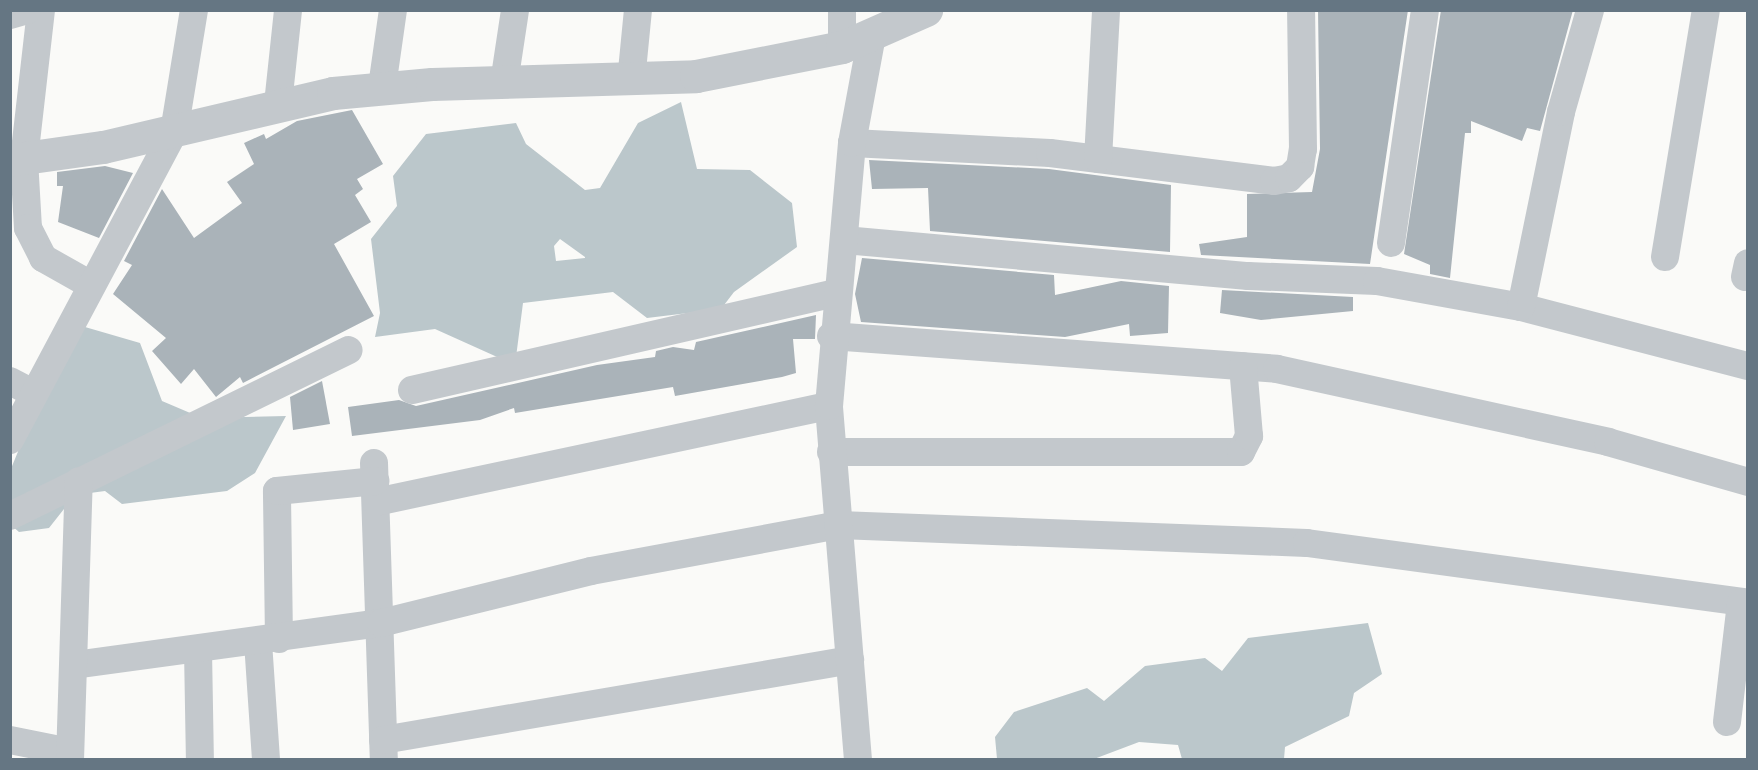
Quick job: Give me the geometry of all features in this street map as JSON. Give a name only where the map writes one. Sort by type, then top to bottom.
[{"type":"street","points":[[10,15],[27,10]]},
{"type":"street","points":[[41,10],[17,159],[33,243],[57,270],[92,285]]},
{"type":"street","points":[[10,440],[22,387],[92,285],[174,132],[194,10]]},
{"type":"street","points":[[278,104],[288,10]]},
{"type":"street","points":[[382,87],[393,10]]},
{"type":"street","points":[[504,83],[515,10]]},
{"type":"street","points":[[631,81],[638,10]]},
{"type":"street","points":[[842,10],[842,47]]},
{"type":"street","points":[[17,159],[174,132],[278,104],[382,87],[631,81],[696,76],[842,47],[926,10]]},
{"type":"street","points":[[1098,159],[1106,10]]},
{"type":"street","points":[[852,143],[1098,159],[1274,181],[1289,178],[1300,167],[1303,148],[1301,10]]},
{"type":"street","points":[[1391,243],[1425,10]]},
{"type":"street","points":[[1521,308],[1561,112],[1590,10]]},
{"type":"street","points":[[1665,257],[1706,10]]},
{"type":"street","points":[[858,759],[829,406],[831,336],[844,240],[852,143],[872,35]]},
{"type":"street","points":[[844,240],[1248,276],[1377,280],[1521,308],[1748,366]]},
{"type":"street","points":[[412,390],[837,293]]},
{"type":"street","points":[[831,336],[1243,366],[1334,378],[1608,442],[1748,482]]},
{"type":"street","points":[[10,516],[349,350]]},
{"type":"street","points":[[831,452],[1241,452],[1250,436],[1243,366]]},
{"type":"street","points":[[266,759],[268,640],[277,491],[375,482],[829,406]]},
{"type":"street","points":[[10,740],[70,756],[79,481]]},
{"type":"street","points":[[375,482],[384,749],[850,660]]},
{"type":"street","points":[[74,666],[381,623],[591,571],[840,525],[1307,543],[1744,603],[1727,722]]},
{"type":"street","points":[[198,650],[200,759]]},
{"type":"shaded area","points":[[681,102],[697,169],[750,170],[792,203],[797,247],[734,292],[721,309],[647,318],[613,292],[523,303],[515,365],[435,329],[375,337],[380,313],[371,239],[397,206],[393,176],[426,134],[516,123],[526,144],[585,190],[600,188],[638,123]],"holes":[[[560,239],[585,257],[556,261],[554,246]]]},
{"type":"shaded area","points":[[85,327],[140,343],[162,401],[202,418],[286,416],[255,473],[227,491],[122,504],[105,491],[75,495],[49,528],[19,532],[11,525],[10,471],[52,369]]},
{"type":"shaded area","points":[[1368,623],[1382,674],[1354,693],[1349,716],[1285,747],[1284,759],[1182,759],[1178,745],[1139,742],[1094,759],[997,759],[995,737],[1014,712],[1087,688],[1104,701],[1145,666],[1205,658],[1222,671],[1248,638]]},
{"type":"building","points":[[1318,10],[1408,10],[1370,264],[1201,255],[1199,244],[1247,237],[1247,194],[1312,192],[1320,149]]},
{"type":"building","points":[[1441,10],[1573,10],[1540,131],[1527,128],[1522,141],[1471,121],[1471,133],[1465,133],[1450,278],[1430,274],[1430,265],[1404,254]]},
{"type":"building","points":[[352,110],[383,164],[357,179],[363,189],[355,195],[371,222],[334,244],[374,316],[243,383],[240,377],[216,397],[194,369],[181,384],[152,351],[166,338],[113,294],[132,265],[124,261],[162,189],[194,238],[242,203],[227,182],[254,164],[244,143],[264,134],[266,139],[297,121]]},
{"type":"building","points":[[869,160],[1049,169],[1171,185],[1170,252],[930,231],[928,188],[872,189]]},
{"type":"building","points":[[105,166],[133,173],[99,238],[58,222],[63,186],[57,186],[57,172]]},
{"type":"building","points":[[862,258],[1054,275],[1055,295],[1121,281],[1169,286],[1168,333],[1130,336],[1129,324],[1065,337],[861,322],[855,294]]},
{"type":"building","points":[[1222,290],[1353,297],[1353,311],[1261,320],[1220,313]]},
{"type":"building","points":[[816,315],[815,339],[793,339],[796,373],[782,377],[675,396],[673,387],[515,413],[514,408],[480,420],[352,436],[348,407],[399,400],[416,406],[597,365],[655,357],[656,351],[673,347],[694,350],[696,342]]},
{"type":"building","points":[[322,381],[330,424],[293,430],[290,397]]}]
